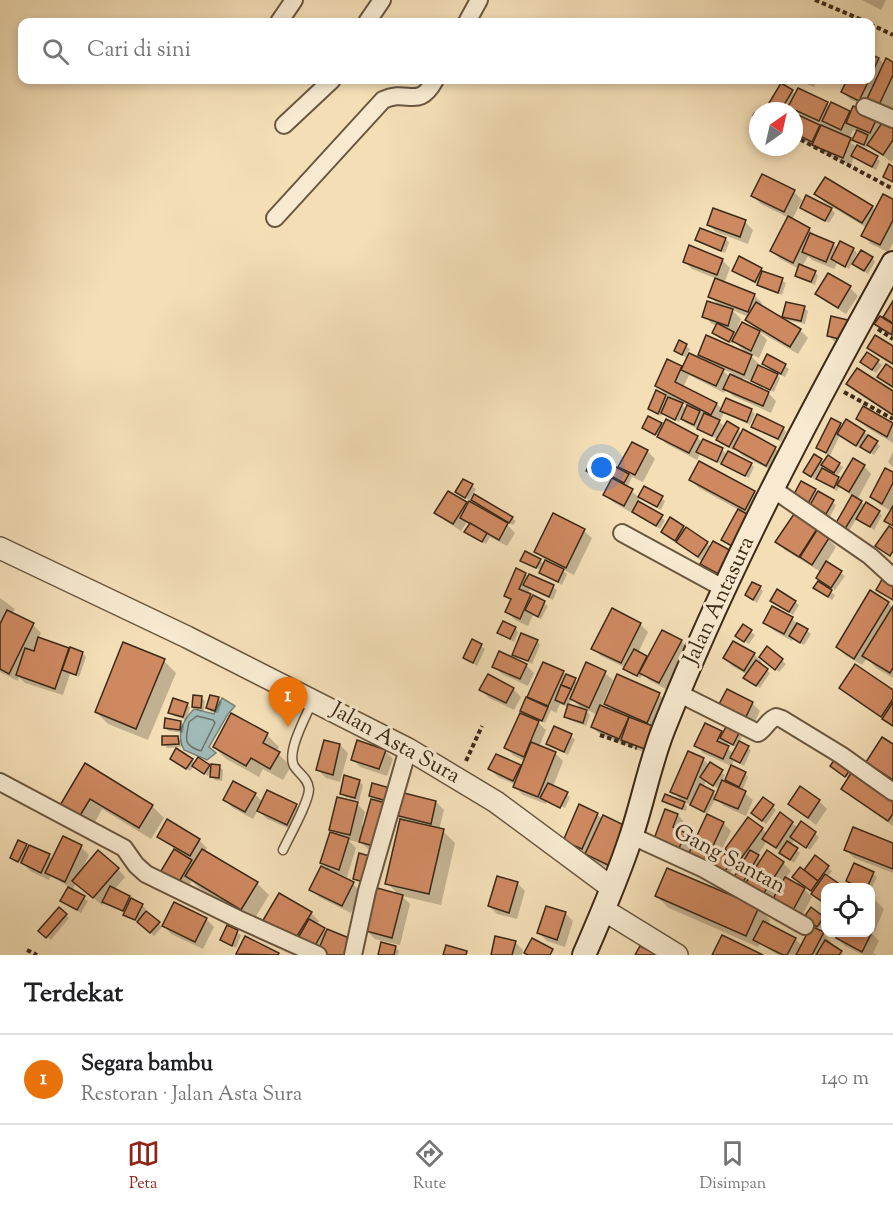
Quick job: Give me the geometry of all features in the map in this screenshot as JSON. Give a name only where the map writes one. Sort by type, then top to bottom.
[{"type":"main road","name":"Jalan Antasura","points":[[584,955],[632,836],[655,754],[678,693],[723,588],[893,262]]},
{"type":"street","points":[[282,18],[294,0]]},
{"type":"street","points":[[371,18],[382,0]]},
{"type":"street","points":[[469,18],[479,0]]},
{"type":"street","points":[[284,125],[328,84]]},
{"type":"street","points":[[276,218],[383,100],[395,96],[423,96],[433,84]]},
{"type":"street","points":[[865,107],[893,119]]},
{"type":"street","points":[[773,489],[870,556],[893,577]]},
{"type":"street","points":[[622,533],[723,588]]},
{"type":"street","name":"Jalan Asta Sura","points":[[0,548],[314,700],[408,749],[496,802],[612,888]]},
{"type":"street","points":[[678,693],[758,733],[772,718],[782,719],[841,755],[893,792]]},
{"type":"street","points":[[353,955],[367,891],[408,749]]},
{"type":"street","points":[[0,782],[123,848],[146,874],[238,920],[318,955]]},
{"type":"street","name":"Gang Santan","points":[[632,836],[704,869],[805,926]]},
{"type":"street","points":[[604,910],[677,955]]},
{"type":"lane","points":[[284,850],[309,790],[305,778],[293,765],[292,749],[314,700]]},
{"type":"path","points":[[815,0],[857,18]]},
{"type":"path","points":[[875,26],[893,35]]},
{"type":"path","points":[[803,141],[893,189]]},
{"type":"path","points":[[828,383],[893,419]]},
{"type":"path","points":[[458,778],[482,726]]},
{"type":"path","points":[[600,735],[655,754]]},
{"type":"path","points":[[27,950],[37,955]]},
{"type":"water","points":[[222,698],[235,706],[209,747],[216,753],[207,760],[184,750],[180,733],[186,718],[194,709],[214,714]]},
{"type":"building","points":[[886,58],[893,62],[893,75],[878,107],[866,101]]},
{"type":"building","points":[[780,84],[793,90],[786,102],[770,102]]},
{"type":"building","points":[[845,84],[867,84],[859,101],[841,92]]},
{"type":"building","points":[[798,88],[828,102],[819,121],[803,114],[803,102],[791,102]]},
{"type":"building","points":[[831,102],[850,111],[841,130],[822,121]]},
{"type":"building","points":[[853,106],[878,116],[870,133],[846,123]]},
{"type":"building","points":[[803,117],[820,125],[812,142],[803,138]]},
{"type":"building","points":[[884,120],[893,126],[893,140],[883,155],[867,145]]},
{"type":"building","points":[[821,125],[851,138],[843,158],[812,145]]},
{"type":"building","points":[[857,130],[868,135],[864,145],[852,140]]},
{"type":"building","points":[[857,145],[878,156],[872,167],[851,156]]},
{"type":"building","points":[[889,164],[893,167],[893,182],[883,177]]},
{"type":"building","points":[[762,174],[795,190],[784,212],[751,196]]},
{"type":"building","points":[[825,177],[873,206],[862,223],[814,194]]},
{"type":"building","points":[[883,194],[893,199],[893,220],[880,245],[861,236]]},
{"type":"building","points":[[806,195],[832,208],[825,221],[800,208]]},
{"type":"building","points":[[713,208],[746,220],[740,237],[707,225]]},
{"type":"building","points":[[788,216],[810,228],[793,263],[770,251]]},
{"type":"building","points":[[700,228],[726,238],[721,251],[695,240]]},
{"type":"building","points":[[810,233],[834,243],[826,262],[802,252]]},
{"type":"building","points":[[840,241],[854,248],[845,267],[831,259]]},
{"type":"building","points":[[689,245],[723,259],[717,275],[683,262]]},
{"type":"building","points":[[861,250],[873,257],[864,271],[852,264]]},
{"type":"building","points":[[739,256],[762,268],[755,282],[732,271]]},
{"type":"building","points":[[799,264],[816,271],[811,282],[795,276]]},
{"type":"building","points":[[762,271],[783,278],[778,293],[757,285]]},
{"type":"building","points":[[828,273],[851,286],[838,308],[815,294]]},
{"type":"building","points":[[715,278],[755,294],[748,312],[708,297]]},
{"type":"building","points":[[707,301],[733,309],[728,326],[702,317]]},
{"type":"building","points":[[893,301],[893,323],[883,317]]},
{"type":"building","points":[[756,302],[801,329],[790,347],[745,320]]},
{"type":"building","points":[[786,302],[805,306],[801,321],[782,317]]},
{"type":"building","points":[[831,316],[852,321],[848,341],[827,336]]},
{"type":"building","points":[[880,316],[893,324],[892,335],[874,324]]},
{"type":"building","points":[[742,322],[760,331],[751,351],[732,341]]},
{"type":"building","points":[[717,323],[734,332],[729,342],[712,333]]},
{"type":"building","points":[[706,335],[752,355],[744,375],[698,355]]},
{"type":"building","points":[[875,335],[893,346],[893,364],[867,348]]},
{"type":"building","points":[[679,340],[687,344],[682,355],[674,351]]},
{"type":"building","points":[[867,352],[879,360],[872,370],[860,362]]},
{"type":"building","points":[[689,353],[724,369],[716,386],[681,370]]},
{"type":"building","points":[[767,354],[786,364],[781,374],[762,364]]},
{"type":"building","points":[[667,359],[682,366],[675,382],[717,403],[711,415],[655,386]]},
{"type":"building","points":[[886,364],[893,369],[893,387],[877,377]]},
{"type":"building","points":[[758,365],[778,374],[770,390],[751,381]]},
{"type":"building","points":[[857,368],[893,391],[893,415],[846,384]]},
{"type":"building","points":[[730,374],[769,392],[763,406],[723,389]]},
{"type":"building","points":[[656,390],[666,395],[658,414],[648,409]]},
{"type":"building","points":[[668,397],[683,403],[675,420],[661,413]]},
{"type":"building","points":[[726,398],[752,409],[747,422],[720,411]]},
{"type":"building","points":[[687,405],[700,411],[694,425],[681,419]]},
{"type":"building","points":[[863,406],[893,423],[887,437],[856,419]]},
{"type":"building","points":[[704,413],[720,420],[712,436],[697,429]]},
{"type":"building","points":[[757,414],[784,427],[778,439],[751,427]]},
{"type":"building","points":[[648,416],[662,423],[655,435],[642,428]]},
{"type":"building","points":[[831,418],[841,423],[826,453],[816,448]]},
{"type":"building","points":[[666,419],[698,436],[689,453],[657,437]]},
{"type":"building","points":[[846,419],[865,431],[856,446],[837,434]]},
{"type":"building","points":[[727,421],[739,428],[729,447],[716,440]]},
{"type":"building","points":[[743,429],[776,447],[766,466],[733,448]]},
{"type":"building","points":[[868,435],[878,441],[870,453],[860,447]]},
{"type":"building","points":[[703,439],[723,448],[717,462],[696,452]]},
{"type":"building","points":[[632,442],[648,450],[635,475],[618,467]]},
{"type":"building","points":[[728,451],[752,463],[745,476],[721,464]]},
{"type":"building","points":[[814,454],[822,459],[811,477],[803,472]]},
{"type":"building","points":[[828,455],[840,463],[834,473],[821,465]]},
{"type":"building","points":[[853,458],[865,465],[849,492],[837,485]]},
{"type":"building","points":[[592,459],[607,466],[600,478],[586,471]]},
{"type":"building","points":[[699,461],[755,491],[745,510],[689,480]]},
{"type":"building","points":[[614,466],[629,474],[624,483],[609,475]]},
{"type":"building","points":[[822,468],[839,477],[834,488],[816,479]]},
{"type":"building","points":[[885,468],[893,472],[893,483],[882,504],[870,497]]},
{"type":"building","points":[[612,478],[633,489],[624,506],[603,495]]},
{"type":"building","points":[[463,479],[473,484],[465,498],[455,492]]},
{"type":"building","points":[[801,481],[816,489],[807,505],[793,496]]},
{"type":"building","points":[[644,486],[663,496],[657,507],[638,497]]},
{"type":"building","points":[[448,491],[467,502],[453,524],[434,513]]},
{"type":"building","points":[[818,491],[834,500],[826,514],[810,505]]},
{"type":"building","points":[[474,494],[513,517],[509,523],[471,500]]},
{"type":"building","points":[[852,495],[862,501],[845,529],[836,523]]},
{"type":"building","points":[[469,501],[508,523],[499,540],[460,518]]},
{"type":"building","points":[[638,501],[663,515],[656,526],[632,512]]},
{"type":"building","points":[[866,502],[880,511],[870,527],[856,519]]},
{"type":"building","points":[[893,506],[893,526],[884,521]]},
{"type":"building","points":[[738,509],[756,519],[739,550],[721,540]]},
{"type":"building","points":[[553,513],[585,529],[566,568],[534,552]]},
{"type":"building","points":[[794,514],[817,529],[799,557],[775,542]]},
{"type":"building","points":[[670,517],[684,526],[675,541],[661,532]]},
{"type":"building","points":[[470,523],[487,533],[482,542],[464,532]]},
{"type":"building","points":[[889,526],[893,529],[893,551],[890,556],[875,546]]},
{"type":"building","points":[[686,527],[708,542],[698,557],[676,542]]},
{"type":"building","points":[[817,530],[829,538],[812,565],[800,557]]},
{"type":"building","points":[[713,541],[735,553],[722,576],[700,564]]},
{"type":"building","points":[[525,551],[541,559],[536,568],[520,561]]},
{"type":"building","points":[[545,560],[564,569],[558,582],[539,573]]},
{"type":"building","points":[[826,561],[842,571],[831,588],[816,578]]},
{"type":"building","points":[[516,568],[526,573],[519,589],[531,594],[520,619],[505,612],[511,599],[504,596]]},
{"type":"building","points":[[529,574],[554,585],[549,597],[523,585]]},
{"type":"building","points":[[884,576],[893,581],[893,600],[876,590]]},
{"type":"building","points":[[818,581],[832,590],[828,597],[813,588]]},
{"type":"building","points":[[752,582],[761,586],[753,600],[745,595]]},
{"type":"building","points":[[777,589],[796,601],[789,612],[770,601]]},
{"type":"building","points":[[870,590],[889,602],[854,659],[836,647]]},
{"type":"building","points":[[533,595],[545,601],[538,617],[525,610]]},
{"type":"building","points":[[772,606],[793,617],[784,634],[763,623]]},
{"type":"building","points":[[893,606],[893,668],[890,673],[862,656]]},
{"type":"building","points":[[612,608],[641,623],[621,663],[591,649]]},
{"type":"building","points":[[7,610],[34,623],[9,674],[0,669],[0,624]]},
{"type":"building","points":[[503,621],[516,627],[510,639],[497,633]]},
{"type":"building","points":[[797,623],[808,629],[800,643],[789,636]]},
{"type":"building","points":[[743,624],[752,630],[744,642],[735,636]]},
{"type":"building","points":[[662,630],[682,640],[659,683],[639,673]]},
{"type":"building","points":[[521,633],[538,640],[528,661],[512,655]]},
{"type":"building","points":[[38,637],[69,648],[55,689],[16,675],[25,648],[34,651]]},
{"type":"building","points":[[472,639],[482,644],[473,663],[463,658]]},
{"type":"building","points":[[733,641],[755,653],[744,671],[723,658]]},
{"type":"building","points":[[123,642],[165,659],[136,729],[95,712]]},
{"type":"building","points":[[767,646],[783,659],[775,670],[759,657]]},
{"type":"building","points":[[70,647],[83,652],[76,675],[62,670]]},
{"type":"building","points":[[634,649],[647,656],[637,676],[623,669]]},
{"type":"building","points":[[499,651],[527,664],[520,679],[492,667]]},
{"type":"building","points":[[756,660],[768,669],[756,686],[743,678]]},
{"type":"building","points":[[543,662],[564,671],[548,706],[527,697]]},
{"type":"building","points":[[586,662],[606,671],[589,708],[570,699]]},
{"type":"building","points":[[855,664],[893,690],[893,699],[881,717],[839,688]]},
{"type":"building","points":[[488,674],[514,688],[506,703],[479,690]]},
{"type":"building","points":[[566,674],[576,678],[571,689],[561,685]]},
{"type":"building","points":[[617,674],[660,693],[647,723],[604,704]]},
{"type":"building","points":[[561,685],[571,689],[564,704],[555,700]]},
{"type":"building","points":[[727,689],[753,702],[744,721],[717,708]]},
{"type":"building","points":[[193,695],[202,696],[201,708],[192,707]]},
{"type":"building","points":[[210,695],[219,697],[215,711],[206,708]]},
{"type":"building","points":[[526,697],[548,707],[542,721],[520,711]]},
{"type":"building","points":[[173,698],[188,703],[183,717],[168,713]]},
{"type":"building","points":[[893,702],[893,726],[882,719]]},
{"type":"building","points":[[568,704],[587,710],[583,723],[564,717]]},
{"type":"building","points":[[600,705],[629,717],[619,739],[591,727]]},
{"type":"building","points":[[231,713],[268,733],[263,743],[280,752],[270,769],[251,758],[246,766],[213,747]]},
{"type":"building","points":[[520,713],[539,721],[524,757],[504,748]]},
{"type":"building","points":[[629,717],[658,728],[650,751],[621,740]]},
{"type":"building","points":[[165,718],[181,721],[180,730],[164,728]]},
{"type":"building","points":[[705,723],[722,731],[717,741],[729,746],[723,759],[694,746]]},
{"type":"building","points":[[727,725],[740,731],[733,745],[720,738]]},
{"type":"building","points":[[554,726],[572,734],[564,752],[546,744]]},
{"type":"building","points":[[162,736],[178,736],[179,744],[162,745]]},
{"type":"building","points":[[882,737],[893,744],[893,780],[866,762]]},
{"type":"building","points":[[324,740],[340,744],[333,775],[316,770]]},
{"type":"building","points":[[357,740],[386,750],[379,769],[351,760]]},
{"type":"building","points":[[739,741],[749,746],[740,763],[730,758]]},
{"type":"building","points":[[531,742],[556,752],[538,797],[513,787]]},
{"type":"building","points":[[176,748],[193,759],[186,769],[170,759]]},
{"type":"building","points":[[688,751],[704,758],[687,799],[670,792]]},
{"type":"building","points":[[496,754],[521,765],[513,781],[488,769]]},
{"type":"building","points":[[837,756],[852,767],[845,777],[830,766]]},
{"type":"building","points":[[198,757],[210,765],[204,774],[192,766]]},
{"type":"building","points":[[710,762],[723,770],[713,786],[700,777]]},
{"type":"building","points":[[85,763],[153,805],[139,828],[90,799],[78,819],[59,807]]},
{"type":"building","points":[[211,764],[220,765],[219,778],[210,777]]},
{"type":"building","points":[[731,765],[746,772],[739,787],[725,780]]},
{"type":"building","points":[[853,770],[893,798],[893,814],[888,821],[841,789]]},
{"type":"building","points":[[344,775],[360,780],[355,798],[340,794]]},
{"type":"building","points":[[722,780],[746,791],[738,809],[714,799]]},
{"type":"building","points":[[233,781],[256,793],[245,812],[223,800]]},
{"type":"building","points":[[372,783],[390,788],[387,801],[369,796]]},
{"type":"building","points":[[548,783],[568,792],[560,808],[540,798]]},
{"type":"building","points":[[700,784],[714,791],[704,812],[690,805]]},
{"type":"building","points":[[800,786],[820,800],[808,818],[788,804]]},
{"type":"building","points":[[267,790],[297,804],[287,825],[257,811]]},
{"type":"building","points":[[400,792],[436,801],[431,824],[395,815]]},
{"type":"building","points":[[665,794],[685,802],[682,809],[662,801]]},
{"type":"building","points":[[337,797],[358,802],[350,835],[329,830]]},
{"type":"building","points":[[763,797],[774,805],[762,821],[751,813]]},
{"type":"building","points":[[371,799],[389,804],[377,847],[359,842]]},
{"type":"building","points":[[579,804],[598,813],[582,849],[563,841]]},
{"type":"building","points":[[665,809],[678,814],[673,827],[686,833],[679,848],[654,839]]},
{"type":"building","points":[[780,812],[793,822],[776,848],[762,839]]},
{"type":"building","points":[[707,814],[724,822],[706,861],[689,853]]},
{"type":"building","points":[[603,815],[628,827],[610,866],[585,854]]},
{"type":"building","points":[[748,817],[763,828],[740,860],[725,849]]},
{"type":"building","points":[[167,819],[200,839],[190,856],[157,837]]},
{"type":"building","points":[[400,819],[444,829],[429,894],[385,884]]},
{"type":"building","points":[[801,821],[816,832],[806,848],[790,837]]},
{"type":"building","points":[[853,827],[893,843],[893,869],[844,850]]},
{"type":"building","points":[[330,832],[349,838],[339,870],[320,863]]},
{"type":"building","points":[[63,836],[82,845],[65,882],[45,873]]},
{"type":"building","points":[[18,840],[27,844],[18,862],[10,858]]},
{"type":"building","points":[[787,841],[798,848],[790,860],[779,853]]},
{"type":"building","points":[[29,845],[50,854],[41,873],[21,863]]},
{"type":"building","points":[[174,849],[192,860],[176,887],[158,876]]},
{"type":"building","points":[[202,849],[258,882],[241,910],[185,876]]},
{"type":"building","points":[[98,850],[119,868],[93,898],[72,881]]},
{"type":"building","points":[[719,850],[733,860],[723,874],[709,865]]},
{"type":"building","points":[[750,850],[759,855],[743,882],[734,877]]},
{"type":"building","points":[[767,850],[784,862],[762,896],[745,884]]},
{"type":"building","points":[[359,853],[373,857],[367,883],[353,879]]},
{"type":"building","points":[[815,855],[829,866],[818,881],[804,870]]},
{"type":"building","points":[[854,863],[874,872],[869,883],[846,881]]},
{"type":"building","points":[[321,866],[354,882],[342,906],[309,890]]},
{"type":"building","points":[[800,867],[818,881],[811,891],[792,877]]},
{"type":"building","points":[[667,868],[759,907],[746,936],[655,896]]},
{"type":"building","points":[[825,874],[838,883],[821,883],[821,901],[811,894]]},
{"type":"building","points":[[497,876],[518,882],[509,913],[488,906]]},
{"type":"building","points":[[785,877],[805,888],[793,910],[773,899]]},
{"type":"building","points":[[110,886],[130,896],[123,911],[102,902]]},
{"type":"building","points":[[68,887],[85,896],[77,910],[60,901]]},
{"type":"building","points":[[377,888],[403,895],[392,938],[366,931]]},
{"type":"building","points":[[279,893],[312,912],[294,941],[262,922]]},
{"type":"building","points":[[131,898],[143,904],[135,920],[123,915]]},
{"type":"building","points":[[174,902],[207,918],[195,942],[162,926]]},
{"type":"building","points":[[546,906],[566,912],[557,940],[537,933]]},
{"type":"building","points":[[59,907],[67,914],[46,938],[38,931]]},
{"type":"building","points":[[811,907],[821,915],[821,921],[817,927],[804,917]]},
{"type":"building","points":[[146,911],[160,922],[150,933],[137,922]]},
{"type":"building","points":[[309,919],[325,928],[313,949],[297,940]]},
{"type":"building","points":[[763,921],[796,938],[787,955],[753,940]]},
{"type":"building","points":[[227,925],[238,930],[232,946],[220,940]]},
{"type":"building","points":[[811,926],[821,931],[821,937],[812,955],[796,955]]},
{"type":"building","points":[[327,929],[354,940],[348,955],[328,955],[318,951]]},
{"type":"building","points":[[722,935],[763,955],[712,955]]},
{"type":"building","points":[[245,936],[279,953],[278,955],[236,954]]},
{"type":"building","points":[[495,936],[516,941],[512,955],[491,955]]},
{"type":"building","points":[[836,937],[870,937],[862,952]]},
{"type":"building","points":[[532,938],[553,949],[550,955],[524,953]]},
{"type":"building","points":[[825,940],[842,951],[839,955],[816,955]]},
{"type":"building","points":[[381,942],[396,946],[394,955],[378,955]]},
{"type":"building","points":[[446,945],[467,951],[466,955],[443,955]]},
{"type":"building","points":[[640,946],[658,955],[635,955]]},
{"type":"place","name":"Segara bambu","points":[[288,727]]}]
